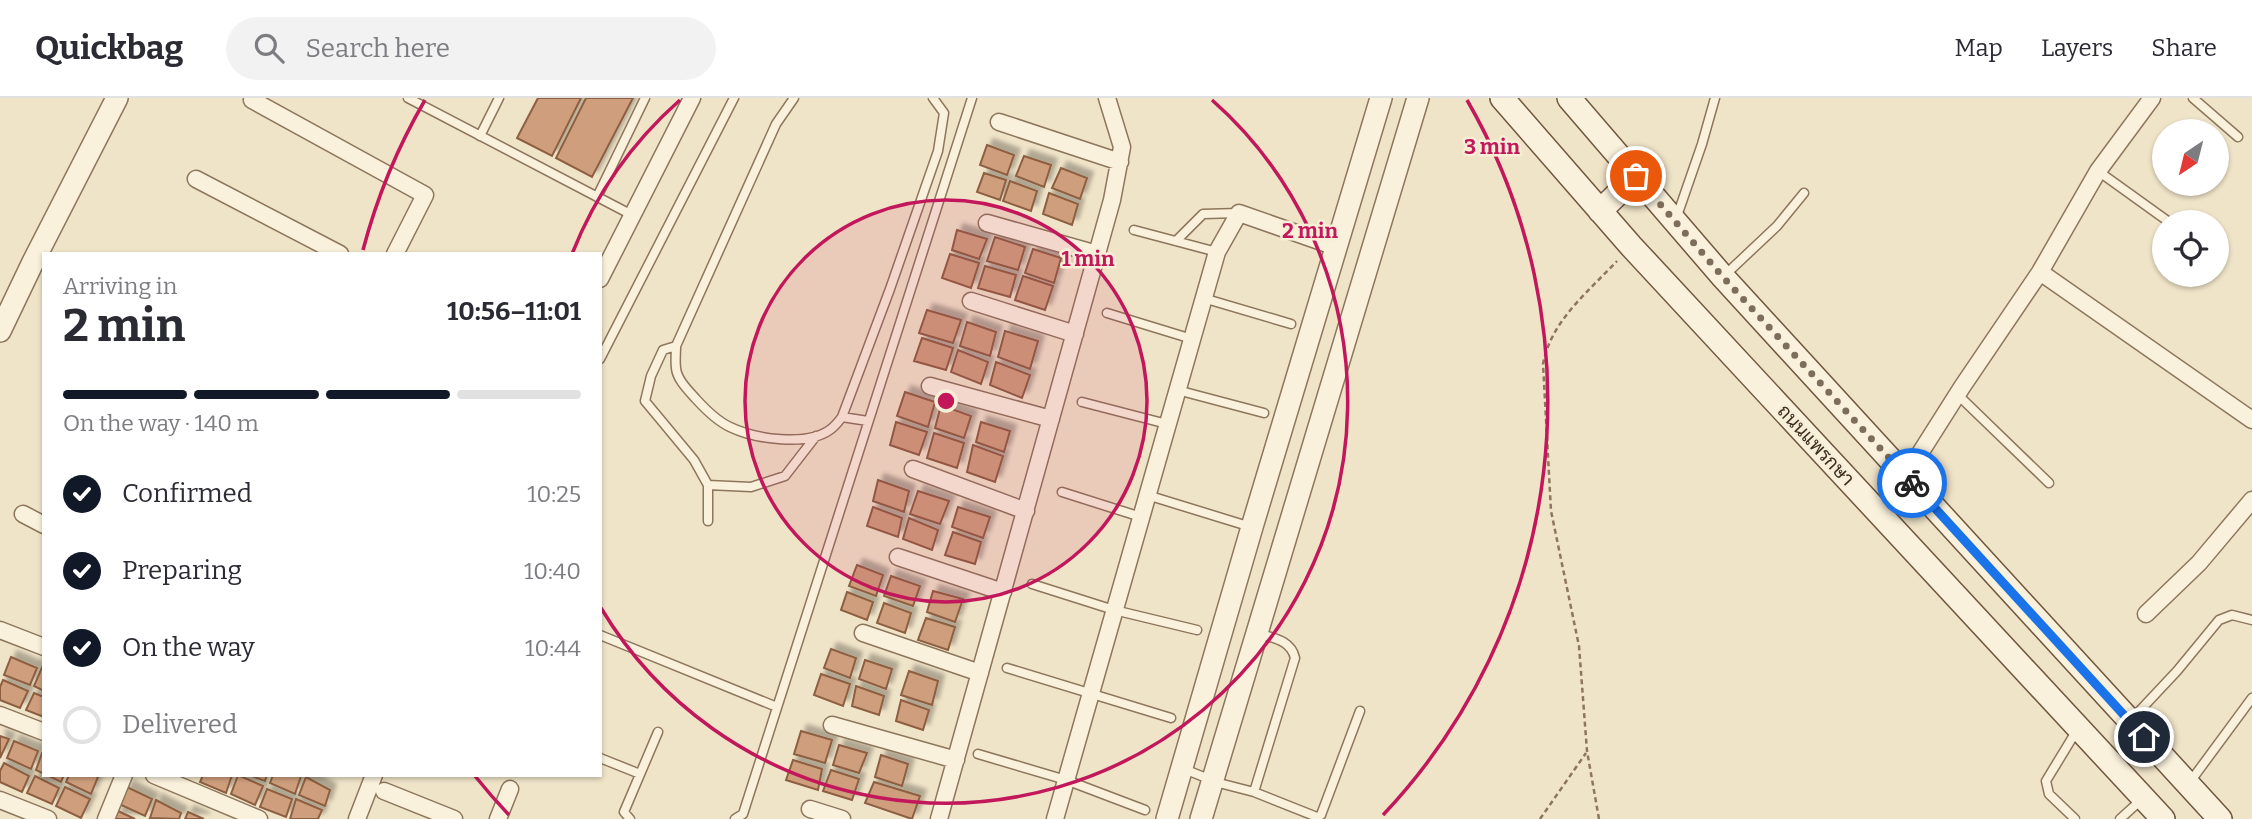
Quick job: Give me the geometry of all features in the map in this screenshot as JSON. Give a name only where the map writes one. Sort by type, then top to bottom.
[{"type":"main road","name":"ถนนแพรกษา","points":[[1502,98],[1631,246],[2163,819]]},
{"type":"main road","points":[[1569,98],[1723,277],[2220,819]]},
{"type":"main road","points":[[1600,211],[1636,176]]},
{"type":"street","points":[[0,331],[117,98]]},
{"type":"street","points":[[602,275],[692,98]]},
{"type":"street","points":[[939,819],[1112,200],[1122,147],[1107,98]]},
{"type":"street","points":[[1167,819],[1381,98]]},
{"type":"street","points":[[1201,819],[1216,781],[1261,634],[1418,98]]},
{"type":"street","points":[[1905,477],[2040,272],[2098,172],[2152,98]]},
{"type":"street","points":[[252,100],[425,195],[396,252]]},
{"type":"street","points":[[999,122],[1119,162]]},
{"type":"street","points":[[196,179],[336,252]]},
{"type":"street","points":[[1055,819],[1217,252],[1239,214],[1336,247]]},
{"type":"street","points":[[987,223],[1097,254]]},
{"type":"street","points":[[2040,272],[2252,420]]},
{"type":"street","points":[[971,301],[1075,334]]},
{"type":"street","points":[[930,386],[1051,419]]},
{"type":"street","points":[[913,469],[1026,511]]},
{"type":"street","points":[[2146,614],[2199,563],[2252,500]]},
{"type":"street","points":[[23,514],[42,524]]},
{"type":"street","points":[[898,557],[1003,592]]},
{"type":"street","points":[[0,630],[42,646]]},
{"type":"street","points":[[863,634],[980,673]]},
{"type":"street","points":[[0,715],[42,731]]},
{"type":"street","points":[[832,725],[956,760]]},
{"type":"street","points":[[106,819],[123,777]]},
{"type":"street","points":[[159,777],[259,819]]},
{"type":"street","points":[[356,819],[373,777]]},
{"type":"street","points":[[498,819],[510,789]]},
{"type":"street","points":[[384,791],[454,819]]},
{"type":"street","points":[[0,800],[48,819]]},
{"type":"street","points":[[810,809],[842,819]]},
{"type":"lane","points":[[408,98],[632,215]]},
{"type":"lane","points":[[480,136],[499,98]]},
{"type":"lane","points":[[597,197],[645,98]]},
{"type":"lane","points":[[602,355],[734,98]]},
{"type":"lane","points":[[794,98],[776,124],[676,346],[676,370],[685,387],[710,414],[729,427],[773,439],[816,436],[830,430],[842,417],[938,151],[944,113],[933,98]]},
{"type":"lane","points":[[735,819],[743,814],[972,98]]},
{"type":"lane","points":[[1675,222],[1715,98]]},
{"type":"lane","points":[[2193,98],[2238,137]]},
{"type":"lane","points":[[2098,172],[2152,210]]},
{"type":"lane","points":[[1723,277],[1777,226],[1804,193]]},
{"type":"lane","points":[[1176,241],[1203,214],[1239,214]]},
{"type":"lane","points":[[1134,230],[1217,252]]},
{"type":"lane","points":[[1203,298],[1291,324]]},
{"type":"lane","points":[[1107,313],[1192,339]]},
{"type":"lane","points":[[676,346],[663,350],[651,376],[645,401],[694,460],[708,485],[708,521]]},
{"type":"lane","points":[[1177,390],[1264,413]]},
{"type":"lane","points":[[1958,395],[2049,483]]},
{"type":"lane","points":[[1082,402],[1167,424]]},
{"type":"lane","points":[[842,417],[868,421]]},
{"type":"lane","points":[[708,485],[751,487],[785,476],[816,436]]},
{"type":"lane","points":[[1062,492],[1141,517]]},
{"type":"lane","points":[[1147,495],[1252,527]]},
{"type":"lane","points":[[1032,584],[1115,610],[1197,630]]},
{"type":"lane","points":[[2129,721],[2177,671],[2219,620],[2232,615],[2252,620]]},
{"type":"lane","points":[[1254,792],[1295,658],[1293,650],[1287,644],[1261,634]]},
{"type":"lane","points":[[602,636],[777,707]]},
{"type":"lane","points":[[1007,668],[1171,718]]},
{"type":"lane","points":[[2188,784],[2252,698]]},
{"type":"lane","points":[[1181,768],[1254,792],[1317,817],[1321,815],[1360,711]]},
{"type":"lane","points":[[2075,819],[2049,794],[2046,781],[2078,728]]},
{"type":"lane","points":[[631,819],[624,812],[658,732]]},
{"type":"lane","points":[[978,754],[1066,780],[1145,810]]},
{"type":"lane","points":[[602,759],[640,774]]},
{"type":"lane","points":[[2120,819],[2144,798]]},
{"type":"path","points":[[1599,819],[1587,751],[1578,646],[1551,511],[1542,365],[1546,345],[1558,324],[1631,246]]},
{"type":"path","points":[[1539,819],[1587,751]]},
{"type":"building","points":[[538,98],[581,98],[552,156],[517,138]]},
{"type":"building","points":[[586,98],[633,98],[592,177],[556,158]]},
{"type":"building","points":[[987,145],[1014,155],[1007,175],[980,165]]},
{"type":"building","points":[[1024,156],[1051,165],[1044,187],[1016,176]]},
{"type":"building","points":[[1061,168],[1087,178],[1080,199],[1052,188]]},
{"type":"building","points":[[984,173],[1006,180],[1000,200],[977,192]]},
{"type":"building","points":[[1010,181],[1037,191],[1031,211],[1003,201]]},
{"type":"building","points":[[1049,193],[1078,204],[1072,225],[1043,214]]},
{"type":"building","points":[[957,230],[987,239],[979,259],[952,250]]},
{"type":"building","points":[[995,237],[1025,247],[1018,270],[987,261]]},
{"type":"building","points":[[1033,249],[1061,258],[1054,283],[1025,273]]},
{"type":"building","points":[[950,254],[979,263],[971,288],[942,278]]},
{"type":"building","points":[[985,266],[1016,275],[1010,297],[978,288]]},
{"type":"building","points":[[1023,276],[1053,286],[1045,310],[1015,300]]},
{"type":"building","points":[[927,310],[961,320],[953,343],[919,333]]},
{"type":"building","points":[[967,322],[996,332],[990,356],[960,346]]},
{"type":"building","points":[[1005,331],[1038,341],[1030,369],[998,357]]},
{"type":"building","points":[[922,338],[953,348],[946,370],[914,361]]},
{"type":"building","points":[[958,350],[988,362],[981,384],[951,372]]},
{"type":"building","points":[[996,362],[1030,375],[1022,398],[990,385]]},
{"type":"building","points":[[905,392],[935,402],[928,427],[897,416]]},
{"type":"building","points":[[941,405],[971,416],[964,438],[935,428]]},
{"type":"building","points":[[896,422],[927,432],[919,455],[890,445]]},
{"type":"building","points":[[981,422],[1010,431],[1004,452],[976,442]]},
{"type":"building","points":[[934,433],[964,443],[957,468],[927,458]]},
{"type":"building","points":[[973,445],[1003,456],[995,482],[967,472]]},
{"type":"building","points":[[878,480],[909,491],[904,512],[873,501]]},
{"type":"building","points":[[918,491],[949,501],[940,524],[910,514]]},
{"type":"building","points":[[873,507],[902,518],[898,537],[867,526]]},
{"type":"building","points":[[958,507],[990,517],[983,538],[952,527]]},
{"type":"building","points":[[909,518],[938,530],[932,550],[903,539]]},
{"type":"building","points":[[953,532],[981,542],[975,564],[945,555]]},
{"type":"building","points":[[857,565],[883,575],[876,596],[849,586]]},
{"type":"building","points":[[891,576],[920,586],[913,606],[884,596]]},
{"type":"building","points":[[933,591],[963,599],[955,622],[927,612]]},
{"type":"building","points":[[847,592],[873,602],[867,620],[841,610]]},
{"type":"building","points":[[884,603],[911,613],[905,633],[877,623]]},
{"type":"building","points":[[926,618],[955,627],[948,650],[918,640]]},
{"type":"building","points":[[831,649],[856,658],[850,678],[824,668]]},
{"type":"building","points":[[11,657],[37,668],[30,685],[4,675]]},
{"type":"building","points":[[865,660],[892,669],[886,689],[859,679]]},
{"type":"building","points":[[42,667],[42,690],[34,686]]},
{"type":"building","points":[[909,671],[938,681],[932,705],[901,695]]},
{"type":"building","points":[[821,674],[850,684],[843,706],[814,695]]},
{"type":"building","points":[[3,680],[28,691],[20,708],[0,700]]},
{"type":"building","points":[[856,686],[884,696],[879,715],[852,706]]},
{"type":"building","points":[[34,693],[42,696],[42,716],[26,710]]},
{"type":"building","points":[[901,700],[929,710],[923,730],[896,721]]},
{"type":"building","points":[[801,731],[832,740],[825,763],[794,754]]},
{"type":"building","points":[[0,736],[9,739],[0,758]]},
{"type":"building","points":[[14,741],[38,751],[31,769],[7,758]]},
{"type":"building","points":[[839,745],[867,753],[859,773],[833,765]]},
{"type":"building","points":[[42,753],[42,773],[36,770]]},
{"type":"building","points":[[881,755],[908,764],[902,786],[875,777]]},
{"type":"building","points":[[793,760],[822,769],[818,790],[786,780]]},
{"type":"building","points":[[4,763],[29,776],[22,792],[0,782],[0,771]]},
{"type":"building","points":[[831,770],[859,779],[852,800],[823,791]]},
{"type":"building","points":[[35,776],[59,788],[52,804],[27,793]]},
{"type":"building","points":[[68,777],[98,777],[91,794],[66,782]]},
{"type":"building","points":[[202,777],[231,777],[226,793],[200,782]]},
{"type":"building","points":[[237,777],[263,786],[255,805],[231,794]]},
{"type":"building","points":[[272,777],[301,777],[295,794],[270,783]]},
{"type":"building","points":[[306,777],[330,790],[325,806],[299,795]]},
{"type":"building","points":[[874,782],[920,796],[912,819],[865,803]]},
{"type":"building","points":[[65,787],[90,799],[81,818],[56,806]]},
{"type":"building","points":[[127,787],[152,799],[145,816],[119,804]]},
{"type":"building","points":[[267,789],[292,799],[286,817],[260,807]]},
{"type":"building","points":[[296,799],[322,810],[318,819],[290,819]]},
{"type":"building","points":[[156,800],[181,813],[179,819],[150,818]]},
{"type":"building","points":[[118,811],[135,819],[115,819]]},
{"type":"building","points":[[188,812],[204,819],[185,819]]},
{"type":"way so far","points":[[1636,176],[1723,277],[1912,483]]},
{"type":"route","points":[[1912,483],[2144,737]]}]
